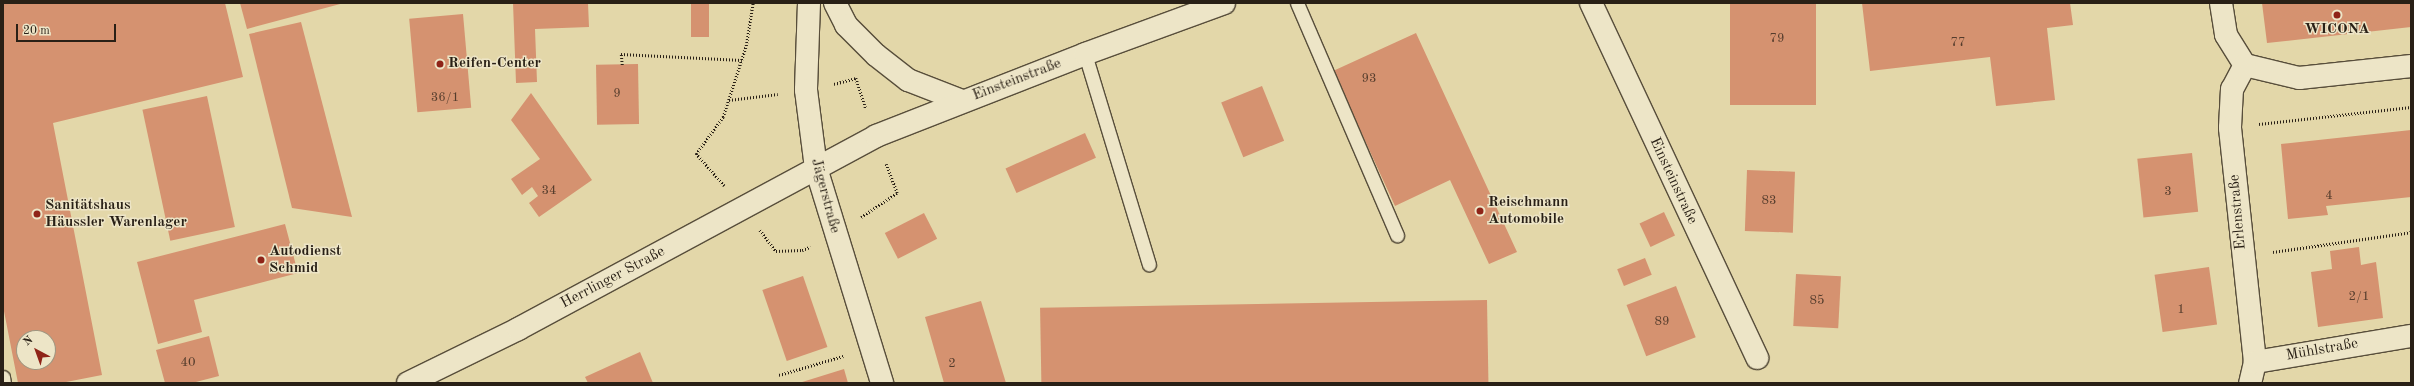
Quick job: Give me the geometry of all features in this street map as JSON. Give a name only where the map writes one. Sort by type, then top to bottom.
[{"type":"street","name":"Jägerstraße","points":[[809,3],[806,90],[816,168],[882,383]]},
{"type":"street","points":[[835,3],[846,26],[876,55],[908,80],[962,101]]},
{"type":"street","name":"Einsteinstraße","points":[[816,168],[876,136],[962,101],[1084,54],[1224,3]]},
{"type":"street","name":"Einsteinstraße","points":[[1591,3],[1757,358]]},
{"type":"street","points":[[2221,3],[2226,35],[2244,64],[2299,78],[2411,66]]},
{"type":"street","name":"Erlenstraße","points":[[2244,64],[2232,89],[2230,128],[2242,256],[2255,362]]},
{"type":"street","name":"Herrlinger Straße","points":[[408,383],[518,329],[816,168]]},
{"type":"street","name":"Mühlstraße","points":[[2255,362],[2411,336]]},
{"type":"street","points":[[2250,383],[2255,362]]},
{"type":"lane","points":[[1297,3],[1397,235]]},
{"type":"lane","points":[[1084,54],[1149,265]]},
{"type":"lane","points":[[3,377],[4,383]]},
{"type":"path","points":[[696,154],[723,118],[742,60],[754,3]]},
{"type":"path","points":[[622,65],[621,54],[742,60]]},
{"type":"path","points":[[2230,128],[2411,106]]},
{"type":"path","points":[[2242,256],[2411,232]]},
{"type":"path","points":[[779,375],[871,348]]},
{"type":"building","name":"Sanitätshaus Häussler Warenlager","points":[[3,3],[225,3],[243,77],[53,123],[102,375],[61,383],[18,383],[3,306]]},
{"type":"building","points":[[240,3],[344,3],[247,29]]},
{"type":"building","points":[[513,3],[588,3],[589,27],[535,29],[537,82],[516,83]]},
{"type":"building","points":[[691,3],[709,3],[709,37],[691,37]]},
{"type":"building","points":[[1730,3],[1816,3],[1816,105],[1730,105]]},
{"type":"building","points":[[1862,3],[2070,3],[2073,25],[2047,28],[2055,100],[1996,106],[1990,57],[1870,71]]},
{"type":"building","name":"WICONA","points":[[2262,3],[2411,3],[2411,27],[2267,43]]},
{"type":"building","name":"Reifen-Center","points":[[463,14],[471,108],[417,112],[409,19]]},
{"type":"building","points":[[301,22],[352,217],[292,208],[249,34]]},
{"type":"building","points":[[1416,33],[1517,252],[1489,264],[1450,180],[1395,206],[1333,71]]},
{"type":"building","points":[[638,64],[639,124],[597,125],[596,65]]},
{"type":"building","points":[[1262,86],[1284,141],[1243,157],[1221,102]]},
{"type":"building","points":[[531,93],[592,180],[539,217],[529,203],[538,196],[532,187],[522,195],[511,179],[540,159],[511,120]]},
{"type":"building","points":[[207,96],[235,227],[170,241],[142,110]]},
{"type":"building","points":[[2411,130],[2411,197],[2326,206],[2328,215],[2288,219],[2281,144]]},
{"type":"building","points":[[1085,133],[1096,158],[1017,193],[1006,168]]},
{"type":"building","points":[[2192,153],[2198,212],[2143,217],[2137,159]]},
{"type":"building","points":[[1747,170],[1795,172],[1793,233],[1745,231]]},
{"type":"building","points":[[1664,212],[1675,236],[1651,247],[1640,223]]},
{"type":"building","points":[[924,213],[937,239],[898,259],[885,233]]},
{"type":"building","points":[[285,224],[298,273],[194,300],[202,332],[158,344],[137,262]]},
{"type":"building","points":[[2359,247],[2361,265],[2376,262],[2383,318],[2318,327],[2311,272],[2332,269],[2330,251]]},
{"type":"building","points":[[1645,258],[1652,275],[1624,286],[1617,269]]},
{"type":"building","points":[[2209,267],[2217,324],[2163,332],[2155,275]]},
{"type":"building","points":[[1796,274],[1841,276],[1838,328],[1793,326]]},
{"type":"building","points":[[803,276],[827,347],[787,361],[762,290]]},
{"type":"building","points":[[1676,286],[1696,337],[1646,356],[1627,305]]},
{"type":"building","points":[[1487,300],[1488,383],[1041,383],[1040,308]]},
{"type":"building","points":[[981,301],[1006,383],[944,383],[925,317]]},
{"type":"building","points":[[209,336],[219,376],[192,383],[165,383],[156,350]]},
{"type":"building","points":[[640,352],[653,383],[588,383],[585,377]]},
{"type":"building","points":[[844,369],[848,383],[799,383]]},
{"type":"place","name":"WICONA","points":[[2337,15]]},
{"type":"place","name":"Reifen-Center","points":[[440,64]]},
{"type":"place","name":"Reischmann Automobile","points":[[1480,211]]},
{"type":"place","name":"Sanitätshaus Häussler Warenlager","points":[[37,214]]},
{"type":"place","name":"Autodienst Schmid","points":[[261,260]]}]
